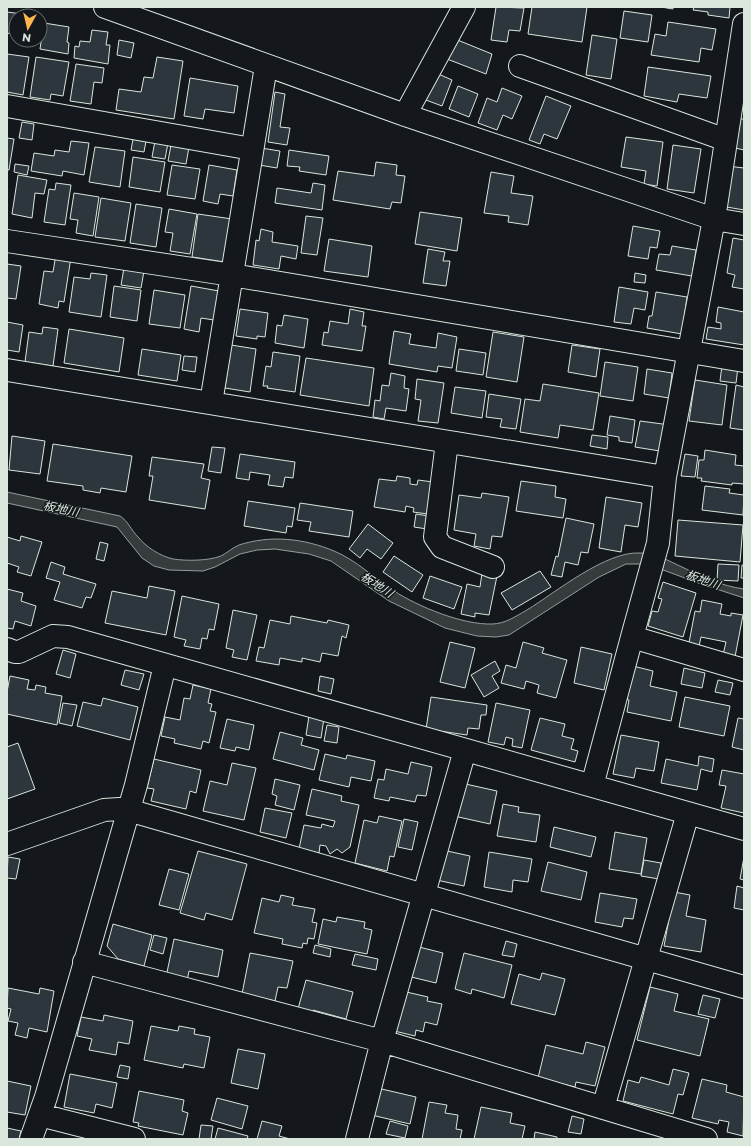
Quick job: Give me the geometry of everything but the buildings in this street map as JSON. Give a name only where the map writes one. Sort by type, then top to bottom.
[{"type":"street","points":[[105,7],[405,115],[714,219],[744,224]]},
{"type":"street","points":[[405,115],[464,7]]},
{"type":"street","points":[[592,786],[658,543],[665,477],[714,219],[726,140],[739,88],[744,24]]},
{"type":"street","points":[[211,403],[266,66]]},
{"type":"street","points":[[520,66],[726,140]]},
{"type":"street","points":[[7,106],[252,149]]},
{"type":"street","points":[[7,241],[232,274],[744,361]]},
{"type":"street","points":[[7,370],[665,477]]},
{"type":"street","points":[[447,442],[435,537],[442,547],[493,567]]},
{"type":"street","points":[[7,649],[18,652],[53,636],[58,636],[744,829]]},
{"type":"street","points":[[632,637],[744,670]]},
{"type":"street","points":[[31,1139],[40,1114],[128,810],[165,665]]},
{"type":"street","points":[[357,1139],[382,1042],[465,750]]},
{"type":"street","points":[[7,844],[104,810],[128,810],[744,987]]},
{"type":"street","points":[[603,1108],[688,813]]},
{"type":"street","points":[[84,962],[382,1042],[706,1139]]},
{"type":"street","points":[[40,1114],[134,1139]]},
{"type":"water","name":"板地川","points":[[7,492],[120,516],[145,544],[154,551],[173,559],[197,560],[216,558],[239,545],[263,540],[286,539],[310,543],[342,555],[394,591],[428,609],[468,622],[480,624],[497,624],[510,619],[527,610],[597,565],[627,554],[646,553],[662,558],[712,581],[744,589],[744,598],[647,564],[626,564],[599,577],[509,635],[496,637],[477,636],[445,628],[389,601],[331,561],[309,554],[275,549],[257,550],[240,554],[215,567],[203,571],[169,570],[154,566],[142,558],[117,527],[7,503]]}]
